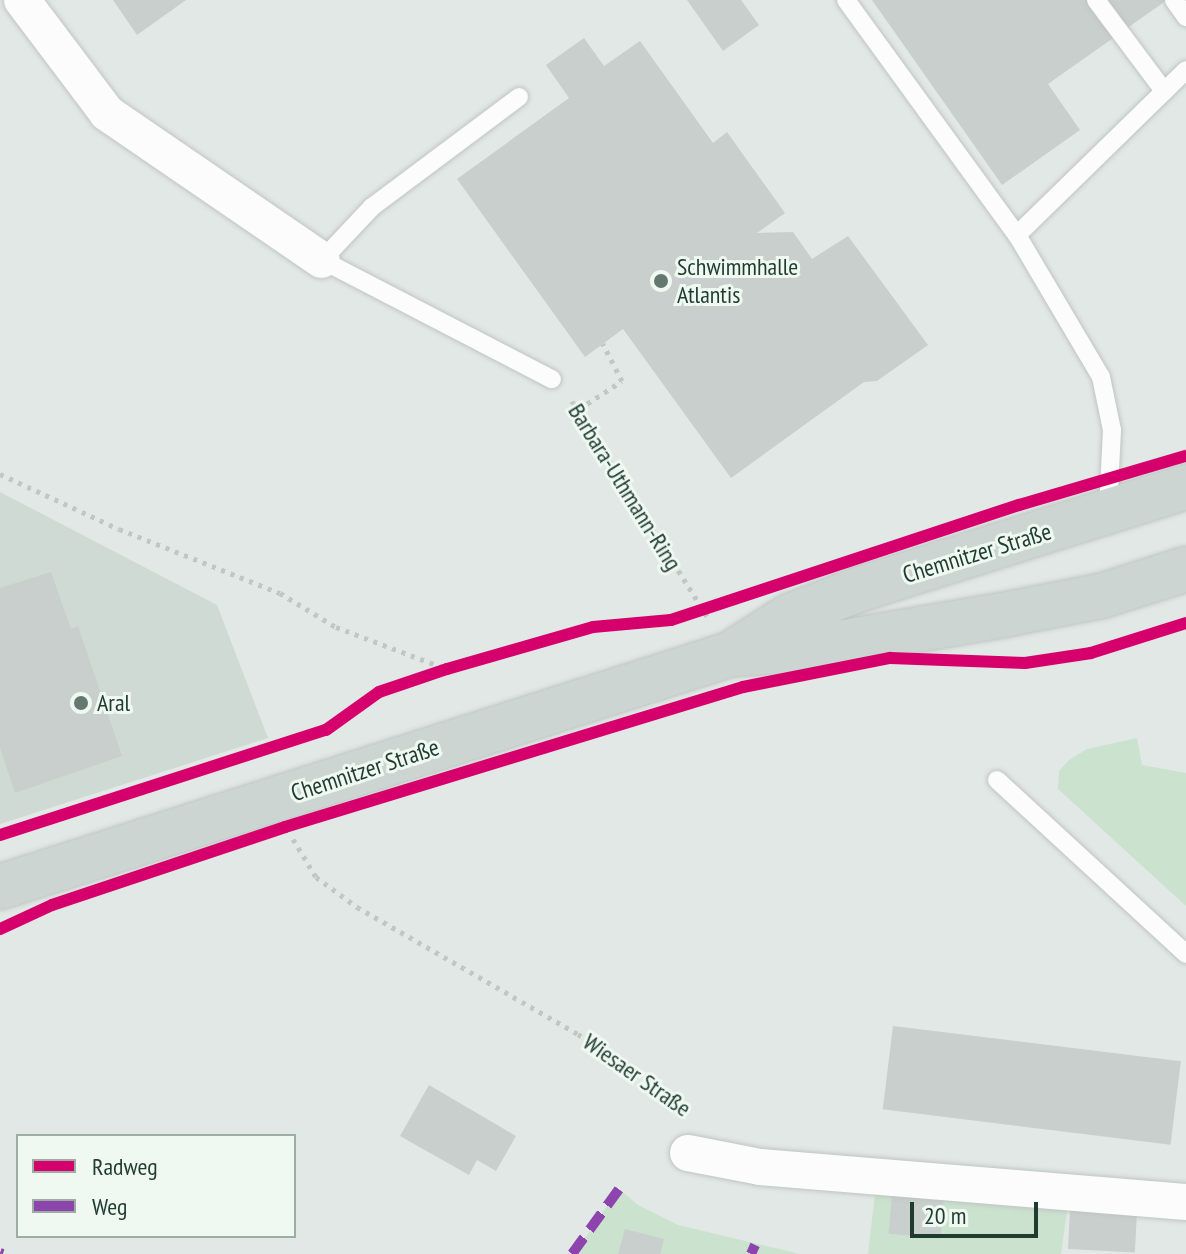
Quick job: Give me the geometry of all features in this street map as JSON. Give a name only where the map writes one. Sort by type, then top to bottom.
[{"type":"main road","name":"Chemnitzer Straße","points":[[731,654],[790,616],[857,590],[1186,487]]},
{"type":"main road","name":"Chemnitzer Straße","points":[[0,887],[731,654],[798,650],[1017,612],[1101,596],[1186,569]]},
{"type":"street","name":"Barbara-Uthmann-Ring","points":[[22,0],[107,113],[322,260]]},
{"type":"street","name":"Wiesaer Straße","points":[[688,1153],[760,1167],[1186,1202]]},
{"type":"lane","points":[[846,0],[1017,235],[1101,377],[1112,430],[1108,513]]},
{"type":"lane","points":[[1096,0],[1164,91]]},
{"type":"lane","points":[[1174,0],[1186,17]]},
{"type":"lane","points":[[1017,235],[1186,70]]},
{"type":"lane","points":[[322,260],[372,207],[519,97]]},
{"type":"lane","name":"Barbara-Uthmann-Ring","points":[[322,260],[552,379]]},
{"type":"lane","points":[[997,780],[1186,954]]},
{"type":"path","points":[[579,409],[622,381],[603,344]]},
{"type":"path","points":[[0,474],[119,529],[280,593],[336,627],[447,669]]},
{"type":"shaded area","points":[[0,492],[217,605],[268,738],[0,824]]},
{"type":"green space","points":[[1137,738],[1142,765],[1186,773],[1186,906],[1058,789],[1059,771],[1069,760],[1087,749]]},
{"type":"green space","points":[[877,1176],[1068,1204],[1061,1254],[868,1254]]},
{"type":"green space","points":[[619,1189],[638,1205],[678,1225],[800,1254],[574,1254]]},
{"type":"building","points":[[113,0],[186,0],[137,35]]},
{"type":"building","points":[[687,0],[741,0],[759,25],[723,51]]},
{"type":"building","points":[[872,0],[1167,0],[1048,84],[1080,130],[1002,185]]},
{"type":"building","name":"Schwimmhalle Atlantis","points":[[584,38],[604,66],[640,41],[713,143],[727,132],[785,213],[757,233],[793,232],[812,259],[848,236],[928,345],[877,381],[864,382],[731,478],[623,329],[585,357],[457,179],[569,98],[546,65]]},
{"type":"building","points":[[51,572],[71,629],[78,626],[122,756],[15,793],[0,748],[0,588]]},
{"type":"building","points":[[893,1026],[1181,1061],[1171,1145],[883,1109]]},
{"type":"building","points":[[429,1085],[516,1136],[496,1171],[477,1160],[469,1175],[400,1136]]},
{"type":"building","points":[[892,1194],[944,1199],[940,1238],[889,1234]]},
{"type":"building","points":[[1070,1210],[1137,1214],[1135,1252],[1068,1249]]},
{"type":"building","points":[[625,1229],[664,1239],[660,1254],[618,1254]]},
{"type":"marked path","points":[[572,1254],[619,1189]]},
{"type":"marked path","points":[[751,1254],[755,1245]]},
{"type":"cycle path","points":[[0,835],[326,730],[379,692],[447,669],[593,627],[671,620],[1019,505],[1186,456]]},
{"type":"cycle path","points":[[0,929],[52,905],[285,827],[743,687],[890,658],[1025,663],[1091,653],[1186,623]]},
{"type":"place","name":"Schwimmhalle Atlantis","points":[[661,281]]},
{"type":"place","name":"Aral","points":[[81,703]]}]
